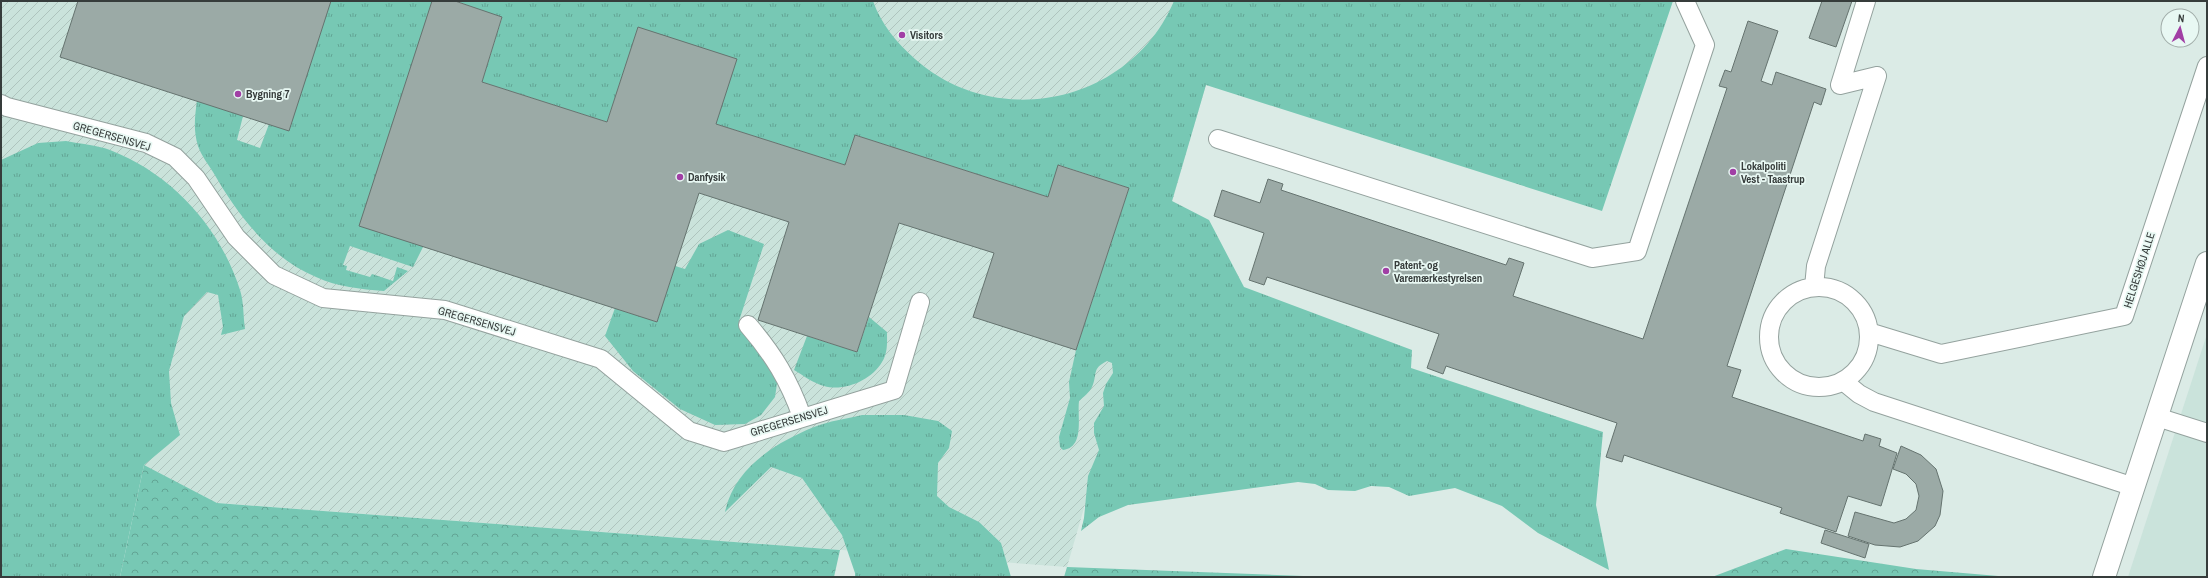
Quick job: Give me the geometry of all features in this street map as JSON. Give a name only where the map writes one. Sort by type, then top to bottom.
[{"type":"street","points":[[2104,577],[2207,263]]},
{"type":"lane","points":[[1218,139],[1592,258],[1636,251],[1705,45],[1685,1]]},
{"type":"lane","points":[[1814,287],[1818,260],[1877,76],[1840,84],[1866,1]]},
{"type":"lane","name":"HELGESHØJ ALLE","points":[[1868,332],[1941,354],[2124,316],[2207,66]]},
{"type":"lane","name":"GREGERSENSVEJ","points":[[1,104],[6,107],[146,143],[175,157],[196,178],[236,237],[274,275],[323,298],[445,310],[601,359],[689,430],[724,442],[894,390],[920,302]]},
{"type":"lane","points":[[1814,287],[1833,289],[1844,294],[1855,302],[1866,319],[1868,332],[1868,345],[1861,363],[1843,381],[1818,387],[1799,382],[1788,376],[1778,366],[1770,349],[1769,336],[1771,323],[1780,306],[1795,293],[1814,287]]},
{"type":"lane","points":[[748,325],[770,351],[792,389],[802,417]]},
{"type":"lane","points":[[1843,381],[1859,394],[1874,402],[2134,487]]},
{"type":"lane","points":[[2157,417],[2207,433]]},
{"type":"shaded area","points":[[1,1],[1230,1],[1067,567],[217,503],[1,392]]},
{"type":"shaded area","points":[[2207,334],[2207,577],[2128,577]]},
{"type":"green space","points":[[331,1],[432,1],[423,247],[413,267],[350,246],[343,265],[347,266],[346,270],[370,277],[372,274],[393,281],[397,267],[408,271],[384,291],[341,285],[316,277],[299,269],[270,247],[244,219],[222,188],[199,149],[196,140],[195,123],[197,100],[243,116],[237,140],[260,148],[269,124]]},
{"type":"green space","points":[[456,1],[873,1],[880,18],[890,33],[902,46],[915,59],[948,82],[984,95],[1022,100],[1059,96],[1095,83],[1127,63],[1154,36],[1174,1],[1673,1],[1602,211],[1206,85],[1172,201],[1209,220],[1244,287],[1412,350],[1411,368],[1603,432],[1596,505],[1609,570],[1538,533],[1502,506],[1455,488],[1409,496],[1389,487],[1371,486],[1355,491],[1328,490],[1315,484],[1298,482],[1128,505],[1099,517],[1081,531],[1084,518],[1088,476],[1099,450],[1094,433],[1094,423],[1104,406],[1103,393],[1106,384],[1113,373],[1112,363],[1107,361],[1097,369],[1091,389],[1079,401],[1078,430],[1074,443],[1070,448],[1063,450],[1060,447],[1059,437],[1070,398],[1069,382],[1076,350],[1129,188],[1059,165],[1048,197],[855,135],[845,165],[716,124],[638,28],[607,122],[482,82],[502,18]]},
{"type":"green space","points":[[66,141],[105,148],[133,160],[154,173],[191,205],[220,245],[231,267],[240,290],[245,329],[221,335],[223,327],[218,295],[207,292],[184,316],[169,371],[171,403],[180,435],[144,465],[120,577],[1,577],[1,160],[38,143]]},
{"type":"green space","points":[[728,230],[764,244],[739,321],[762,351],[778,377],[775,397],[761,415],[745,424],[715,425],[680,409],[633,371],[605,336],[615,308],[657,322],[675,266],[685,269],[699,244]]},
{"type":"green space","points":[[869,317],[887,332],[887,347],[882,362],[872,374],[865,379],[849,386],[824,386],[794,370],[807,336],[857,352]]},
{"type":"green space","points":[[862,415],[904,415],[938,421],[952,431],[949,448],[938,463],[937,496],[949,507],[979,522],[1001,543],[1011,577],[855,577],[842,535],[802,478],[771,467],[725,512],[730,496],[737,482],[758,459],[771,449],[799,433],[814,427]]},
{"type":"green space","points":[[144,465],[217,503],[840,550],[834,577],[120,577]]},
{"type":"green space","points":[[1786,549],[1916,569],[2010,577],[1712,577]]},
{"type":"green space","points":[[1067,567],[1330,577],[1064,577]]},
{"type":"building","name":"Bygning 7","points":[[78,1],[331,1],[289,131],[60,57]]},
{"type":"building","name":"Danfysik","points":[[432,1],[455,1],[502,17],[482,82],[607,122],[638,27],[737,59],[716,124],[845,165],[855,135],[1048,197],[1058,165],[1129,188],[1076,350],[973,317],[994,253],[899,223],[857,352],[758,320],[789,222],[699,193],[657,322],[359,226]]},
{"type":"building","points":[[1822,1],[1852,1],[1836,47],[1809,38]]},
{"type":"building","name":"Patent- og Varemærkestyrelsen","points":[[1748,21],[1778,31],[1761,81],[1772,85],[1776,72],[1826,89],[1821,105],[1814,102],[1727,366],[1741,370],[1732,397],[1863,441],[1865,434],[1881,439],[1879,446],[1897,453],[1881,506],[1848,496],[1836,532],[1780,513],[1782,508],[1624,455],[1622,462],[1606,457],[1617,423],[1446,366],[1443,374],[1427,368],[1439,334],[1267,277],[1264,285],[1249,280],[1264,233],[1214,216],[1222,190],[1260,203],[1268,179],[1283,184],[1281,190],[1506,265],[1509,258],[1524,263],[1513,296],[1643,339],[1727,88],[1719,86],[1725,70],[1731,72]]},
{"type":"building","points":[[1901,446],[1921,455],[1936,469],[1943,491],[1940,515],[1935,526],[1918,541],[1900,547],[1875,545],[1848,536],[1855,512],[1894,523],[1906,519],[1916,510],[1919,496],[1916,484],[1906,474],[1893,469]]},
{"type":"building","points":[[1825,530],[1869,544],[1865,558],[1821,543]]},
{"type":"place","name":"Visitors","points":[[902,35]]},
{"type":"place","name":"Bygning 7","points":[[238,94]]},
{"type":"place","name":"Lokalpoliti Vest - Taastrup","points":[[1733,172]]},
{"type":"place","name":"Danfysik","points":[[680,177]]},
{"type":"place","name":"Patent- og Varemærkestyrelsen","points":[[1386,271]]}]
